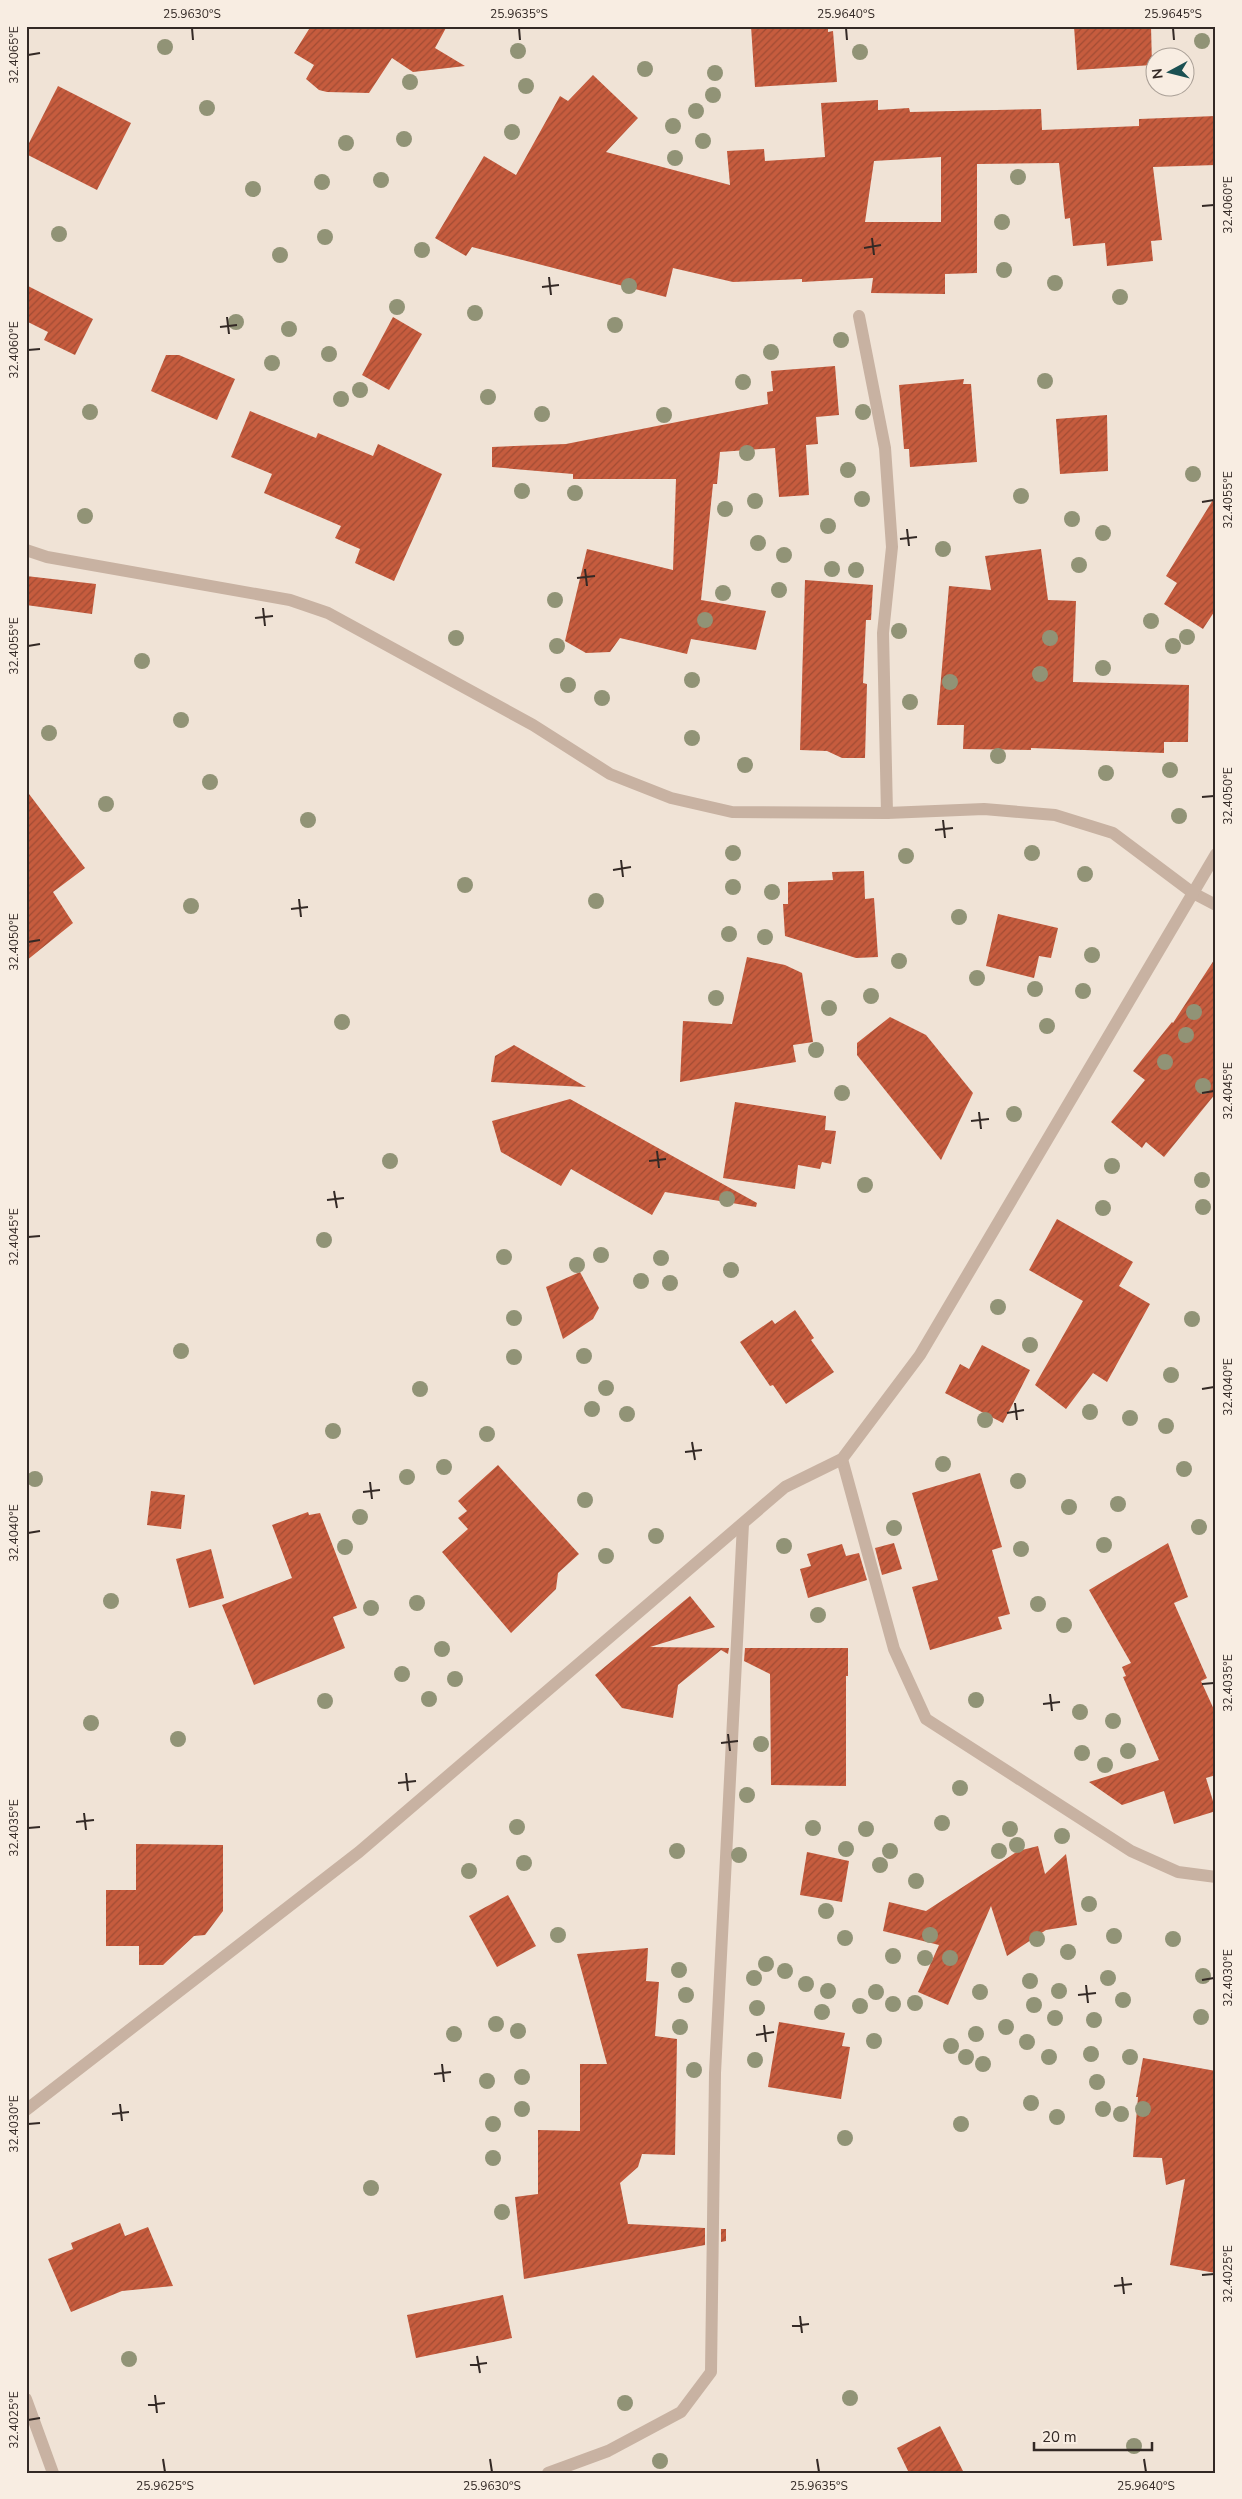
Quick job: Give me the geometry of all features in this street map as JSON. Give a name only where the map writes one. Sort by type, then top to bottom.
[{"type":"street","points":[[860,316],[885,448],[892,548],[883,632],[887,813]]},
{"type":"street","points":[[26,550],[47,557],[290,600],[328,613],[533,725],[610,774],[671,798],[732,812],[887,813],[984,809],[1055,815],[1113,832],[1193,893],[1216,905]]},
{"type":"street","points":[[26,2110],[359,1852],[785,1487],[842,1459],[920,1355],[1216,854]]},
{"type":"street","points":[[842,1459],[894,1649],[926,1719],[1131,1851],[1178,1872],[1216,1877]]},
{"type":"street","points":[[548,2473],[608,2451],[681,2412],[711,2372],[715,2073],[743,1524]]},
{"type":"street","points":[[26,2400],[53,2473]]},
{"type":"building","points":[[311,26],[447,26],[435,48],[465,66],[413,72],[392,58],[369,93],[327,92],[319,90],[306,79],[314,65],[294,53]]},
{"type":"building","points":[[751,26],[828,26],[828,32],[833,31],[837,82],[755,87]]},
{"type":"building","points":[[1074,26],[1151,26],[1152,48],[1144,48],[1144,66],[1077,70]]},
{"type":"building","points":[[593,75],[638,118],[606,152],[730,185],[727,151],[764,149],[765,161],[825,157],[821,103],[878,100],[878,110],[909,108],[910,112],[1041,109],[1042,130],[1139,126],[1139,119],[1216,116],[1216,165],[1153,167],[1162,240],[1151,241],[1153,261],[1107,266],[1105,243],[1073,246],[1070,218],[1065,219],[1059,163],[977,164],[977,273],[945,274],[945,294],[871,293],[873,278],[802,282],[802,279],[733,282],[673,268],[666,297],[472,247],[466,256],[435,238],[484,156],[516,175],[560,96],[568,101]],"holes":[[[941,157],[941,222],[865,222],[874,161]]]},
{"type":"building","points":[[58,86],[131,123],[97,190],[26,154],[26,149]]},
{"type":"building","points":[[26,285],[93,319],[75,355],[44,340],[48,332],[26,321]]},
{"type":"building","points":[[393,317],[422,334],[389,390],[362,375]]},
{"type":"building","points":[[166,355],[179,355],[235,379],[217,420],[151,391]]},
{"type":"building","points":[[835,366],[839,415],[816,417],[818,444],[806,445],[809,495],[779,497],[775,448],[720,452],[717,484],[713,484],[701,600],[766,611],[756,650],[691,639],[687,654],[620,638],[610,652],[586,653],[565,641],[587,549],[673,570],[676,479],[573,479],[573,474],[492,467],[492,447],[566,444],[768,404],[767,392],[773,391],[771,371]]},
{"type":"building","points":[[964,379],[963,384],[971,384],[977,462],[910,467],[909,449],[904,449],[899,385]]},
{"type":"building","points":[[250,411],[316,438],[318,433],[373,456],[378,444],[442,474],[394,581],[355,563],[360,549],[335,538],[341,526],[264,493],[272,474],[231,457]]},
{"type":"building","points":[[1107,415],[1108,471],[1060,474],[1056,419]]},
{"type":"building","points":[[1216,495],[1216,609],[1203,629],[1164,604],[1177,583],[1166,576]]},
{"type":"building","points":[[1041,549],[1048,600],[1076,601],[1073,682],[1189,685],[1188,742],[1164,742],[1164,753],[1031,748],[1031,750],[963,749],[964,725],[937,725],[949,586],[991,590],[985,556]]},
{"type":"building","points":[[26,576],[96,584],[92,614],[26,605]]},
{"type":"building","points":[[805,580],[873,585],[871,620],[866,620],[863,683],[867,684],[865,758],[842,758],[827,751],[800,750]]},
{"type":"building","points":[[26,790],[85,868],[53,892],[73,923],[26,961]]},
{"type":"building","points":[[864,871],[865,899],[874,898],[878,957],[856,958],[785,936],[783,904],[788,904],[788,882],[833,880],[832,872]]},
{"type":"building","points":[[998,914],[1058,928],[1051,958],[1039,956],[1034,978],[986,966]]},
{"type":"building","points":[[747,957],[785,965],[802,973],[813,1042],[793,1045],[796,1062],[680,1082],[683,1021],[732,1024]]},
{"type":"building","points":[[1216,957],[1216,1093],[1164,1157],[1146,1142],[1142,1148],[1111,1122],[1145,1080],[1133,1071],[1173,1023]]},
{"type":"building","points":[[890,1017],[926,1035],[973,1093],[941,1160],[857,1055],[857,1043]]},
{"type":"building","points":[[514,1045],[586,1087],[491,1082],[495,1056]]},
{"type":"building","points":[[570,1099],[757,1203],[756,1207],[665,1192],[652,1215],[571,1169],[561,1186],[501,1152],[492,1121]]},
{"type":"building","points":[[735,1102],[826,1116],[825,1130],[836,1131],[831,1164],[822,1162],[820,1169],[798,1165],[795,1189],[723,1178]]},
{"type":"building","points":[[1057,1219],[1133,1262],[1119,1286],[1150,1304],[1107,1382],[1093,1373],[1066,1409],[1035,1385],[1083,1301],[1029,1270]]},
{"type":"building","points":[[580,1272],[599,1308],[593,1319],[563,1339],[546,1287]]},
{"type":"building","points":[[795,1310],[814,1338],[811,1340],[834,1372],[786,1404],[773,1385],[770,1386],[740,1342],[772,1320],[775,1324]]},
{"type":"building","points":[[982,1345],[1030,1370],[1003,1423],[945,1393],[960,1364],[969,1369]]},
{"type":"building","points":[[498,1465],[579,1554],[558,1573],[556,1589],[511,1633],[442,1552],[468,1529],[458,1518],[467,1511],[458,1501]]},
{"type":"building","points":[[980,1473],[1002,1547],[992,1550],[1010,1614],[998,1617],[1002,1629],[930,1650],[912,1587],[938,1580],[912,1493]]},
{"type":"building","points":[[151,1491],[185,1495],[181,1529],[147,1525]]},
{"type":"building","points":[[308,1512],[309,1515],[320,1513],[357,1608],[333,1617],[345,1648],[254,1685],[222,1605],[292,1578],[272,1525]]},
{"type":"building","points":[[894,1543],[902,1569],[882,1575],[875,1548]]},
{"type":"building","points":[[1168,1543],[1188,1597],[1174,1603],[1207,1678],[1201,1681],[1216,1714],[1216,1775],[1206,1778],[1216,1811],[1174,1824],[1164,1791],[1122,1805],[1089,1782],[1159,1760],[1123,1677],[1126,1676],[1122,1667],[1131,1663],[1089,1590]]},
{"type":"building","points":[[842,1544],[846,1556],[859,1553],[867,1580],[808,1598],[800,1569],[811,1566],[807,1554]]},
{"type":"building","points":[[211,1549],[224,1598],[189,1608],[176,1559]]},
{"type":"building","points":[[690,1596],[715,1627],[650,1647],[729,1648],[728,1654],[721,1650],[678,1685],[673,1718],[622,1708],[595,1675]]},
{"type":"building","points":[[745,1648],[848,1648],[848,1676],[846,1676],[846,1786],[771,1785],[770,1674],[744,1661]]},
{"type":"building","points":[[136,1844],[223,1845],[223,1911],[205,1935],[194,1936],[163,1965],[139,1965],[139,1946],[106,1946],[106,1890],[136,1890]]},
{"type":"building","points":[[1038,1846],[1045,1874],[1066,1854],[1077,1925],[1046,1930],[1007,1956],[991,1906],[948,2005],[918,1992],[939,1945],[883,1931],[889,1902],[926,1911],[1018,1851]]},
{"type":"building","points":[[807,1852],[849,1861],[842,1902],[800,1895]]},
{"type":"building","points":[[508,1895],[536,1946],[497,1967],[469,1916]]},
{"type":"building","points":[[648,1948],[646,1981],[659,1982],[655,2036],[677,2039],[675,2155],[642,2154],[638,2167],[620,2183],[628,2224],[705,2228],[705,2245],[524,2279],[515,2197],[538,2194],[538,2130],[580,2131],[580,2064],[607,2064],[577,1954]]},
{"type":"building","points":[[779,2022],[845,2033],[842,2046],[850,2047],[841,2099],[768,2087]]},
{"type":"building","points":[[1143,2058],[1216,2071],[1216,2273],[1170,2265],[1185,2179],[1166,2185],[1162,2158],[1133,2157],[1138,2097],[1136,2097]]},
{"type":"building","points":[[120,2223],[125,2236],[148,2227],[173,2286],[122,2291],[71,2312],[48,2259],[73,2249],[71,2243]]},
{"type":"building","points":[[721,2229],[726,2229],[726,2241],[721,2242]]},
{"type":"building","points":[[503,2295],[512,2338],[416,2358],[407,2315]]},
{"type":"building","points":[[940,2426],[964,2473],[909,2473],[897,2448]]}]
